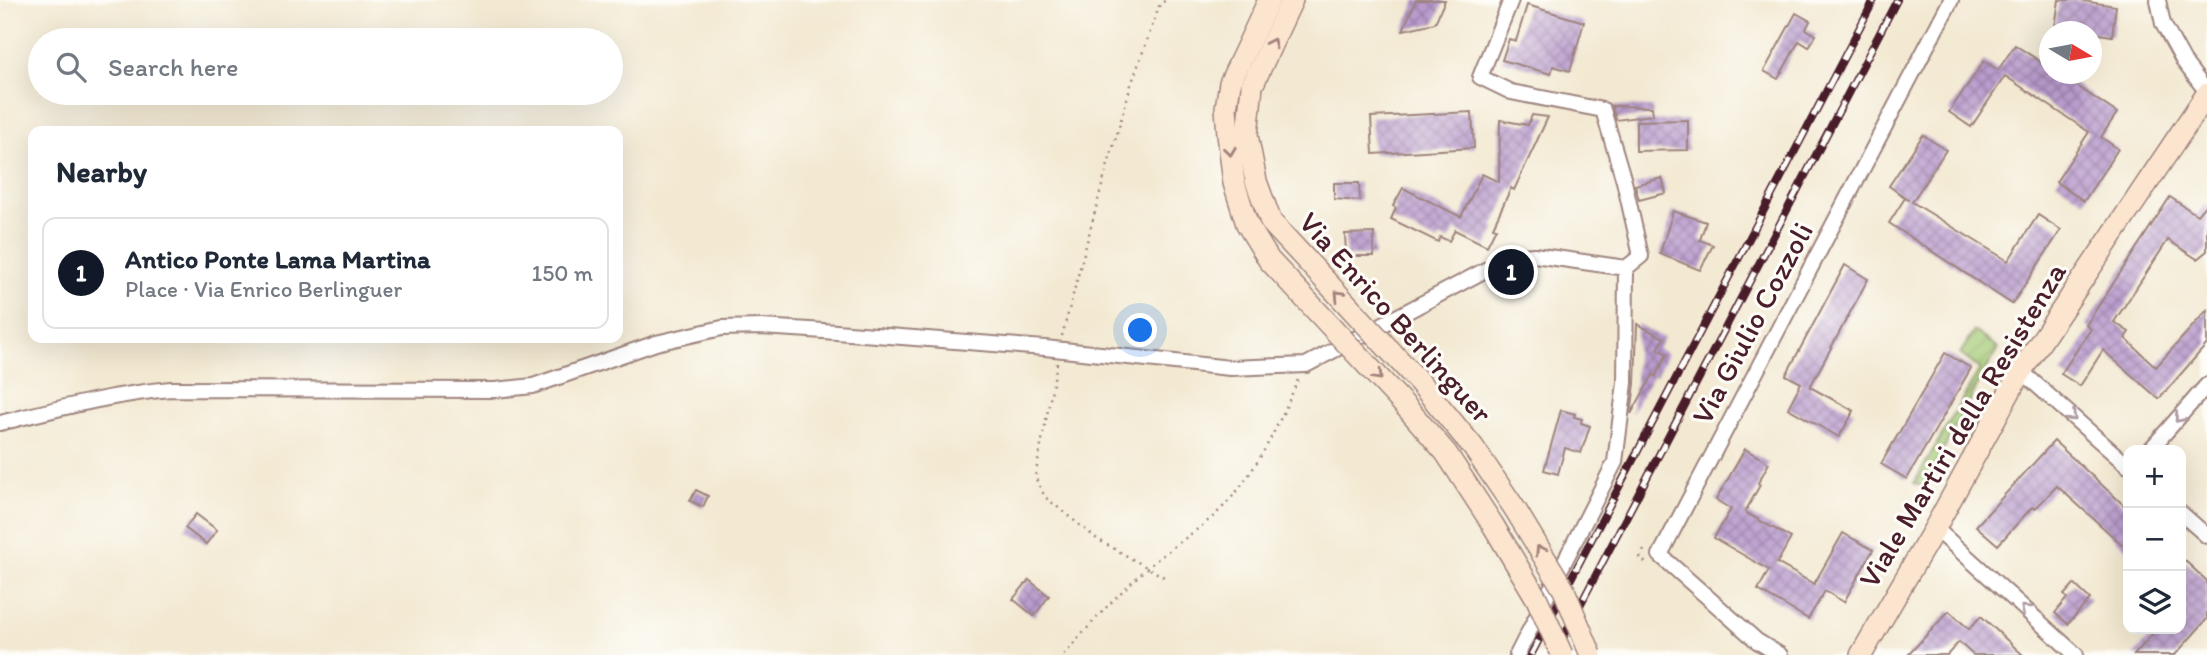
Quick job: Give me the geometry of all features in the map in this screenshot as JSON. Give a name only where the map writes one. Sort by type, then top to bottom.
[{"type":"main road","name":"Via Enrico Berlinguer","points":[[1269,0],[1230,83],[1226,108],[1234,183],[1247,224],[1269,260],[1409,409],[1446,453],[1537,599],[1562,655]]},
{"type":"main road","name":"Via Enrico Berlinguer","points":[[1292,0],[1252,86],[1247,135],[1256,181],[1271,222],[1421,384],[1473,447],[1515,509],[1564,590],[1591,655]]},
{"type":"main road","name":"Viale Martiri della Resistenza","points":[[1859,653],[1935,528],[2021,371],[2207,93]]},
{"type":"street","points":[[0,423],[98,399],[171,389],[495,390],[533,386],[592,368],[656,343],[722,328],[810,330],[1059,350],[1230,368],[1306,365],[1510,257],[1534,255],[1626,268],[1641,257],[1624,181],[1603,110],[1511,93],[1480,77],[1511,0]]},
{"type":"street","name":"Via Giulio Cozzoli","points":[[1780,655],[1757,642],[1660,555],[1951,0]]},
{"type":"street","points":[[2158,0],[2163,24],[2184,62],[2207,93]]},
{"type":"street","points":[[1517,655],[1615,462],[1625,383],[1626,268]]},
{"type":"street","points":[[2021,371],[2123,462]]},
{"type":"street","points":[[2154,445],[2207,385]]},
{"type":"street","points":[[2186,517],[2207,536]]},
{"type":"street","points":[[1935,528],[2076,655]]},
{"type":"street","name":"Via Giulio Cozzoli","points":[[1757,642],[1766,655]]},
{"type":"path","points":[[1164,578],[1097,539],[1045,497],[1035,477],[1059,350],[1097,201],[1131,85],[1160,4],[1166,0]]},
{"type":"path","points":[[1065,655],[1108,604],[1147,568],[1209,522],[1232,498],[1251,473],[1306,365]]},
{"type":"green space","points":[[1974,331],[1998,348],[1923,487],[1914,483],[1980,369],[1960,354]]},
{"type":"building","points":[[1416,0],[1445,0],[1435,23],[1403,30]]},
{"type":"building","points":[[2059,0],[2116,6],[2112,36],[2102,34],[2102,21],[2056,21]]},
{"type":"building","points":[[1527,5],[1584,22],[1570,71],[1553,66],[1551,74],[1502,60],[1509,39],[1516,41]]},
{"type":"building","points":[[1796,13],[1810,21],[1806,29],[1816,35],[1809,47],[1799,41],[1778,79],[1764,71]]},
{"type":"building","points":[[2015,45],[2039,61],[2039,84],[2074,84],[2117,113],[2101,137],[2118,149],[2084,201],[2056,182],[2089,132],[2005,76],[1971,127],[1949,112],[1984,61],[1998,70]]},
{"type":"building","points":[[1612,106],[1652,107],[1653,115],[1616,120]]},
{"type":"building","points":[[1472,112],[1474,148],[1373,154],[1371,117]]},
{"type":"building","points":[[1532,115],[1548,117],[1514,190],[1511,188],[1487,246],[1455,230],[1449,241],[1440,237],[1438,242],[1391,219],[1396,208],[1393,206],[1403,188],[1461,217],[1482,174],[1499,182],[1500,120],[1528,125]]},
{"type":"building","points":[[1688,120],[1688,150],[1636,151],[1636,121]]},
{"type":"building","points":[[1923,135],[1946,150],[1912,202],[2008,261],[2038,215],[2061,230],[2012,304],[1889,223],[1905,198],[1909,200],[1889,186]]},
{"type":"building","points":[[1662,178],[1666,193],[1639,200],[1635,185]]},
{"type":"building","points":[[1334,183],[1359,183],[1360,201],[1334,199]]},
{"type":"building","points":[[2170,197],[2197,215],[2207,203],[2207,251],[2197,259],[2168,240],[2114,322],[2129,332],[2125,338],[2156,367],[2207,310],[2207,344],[2159,399],[2103,350],[2080,386],[2061,374],[2091,329],[2086,325]]},
{"type":"building","points":[[1673,211],[1706,222],[1700,240],[1713,245],[1700,270],[1660,254]]},
{"type":"building","points":[[1374,233],[1374,256],[1346,256],[1345,234]]},
{"type":"building","points":[[1845,265],[1868,279],[1810,387],[1854,411],[1839,437],[1788,408],[1801,383],[1786,375]]},
{"type":"building","points":[[1637,324],[1664,338],[1658,349],[1667,354],[1631,414],[1635,384]]},
{"type":"building","points":[[1945,353],[1971,368],[1907,479],[1881,464]]},
{"type":"building","points":[[1561,410],[1575,414],[1574,417],[1582,419],[1581,423],[1590,426],[1581,453],[1565,448],[1558,474],[1544,470]]},
{"type":"building","points":[[2054,441],[2123,504],[2123,545],[2057,486],[2035,509],[2032,507],[1998,545],[1976,526]]},
{"type":"building","points":[[1745,449],[1769,463],[1745,512],[1791,538],[1777,563],[1814,584],[1843,533],[1873,550],[1844,602],[1825,591],[1808,619],[1758,590],[1769,570],[1714,538],[1731,509],[1716,500]]},
{"type":"building","points":[[696,490],[708,496],[703,507],[690,501]]},
{"type":"building","points":[[196,514],[217,530],[206,544],[185,528]]},
{"type":"building","points":[[2186,562],[2207,581],[2207,619],[2175,655],[2134,655],[2153,634],[2186,634]]},
{"type":"building","points":[[1029,580],[1049,596],[1034,616],[1013,599]]},
{"type":"building","points":[[2074,584],[2090,599],[2068,624],[2055,613],[2067,598],[2064,595]]},
{"type":"building","points":[[1949,611],[1969,629],[1981,616],[2023,655],[1973,655],[1959,642],[1947,655],[1908,655]]},
{"type":"railway","points":[[1531,655],[1874,0]]},
{"type":"railway","points":[[1554,655],[1897,0]]},
{"type":"place","name":"Antico Ponte Lama Martina","points":[[1511,272]]}]
